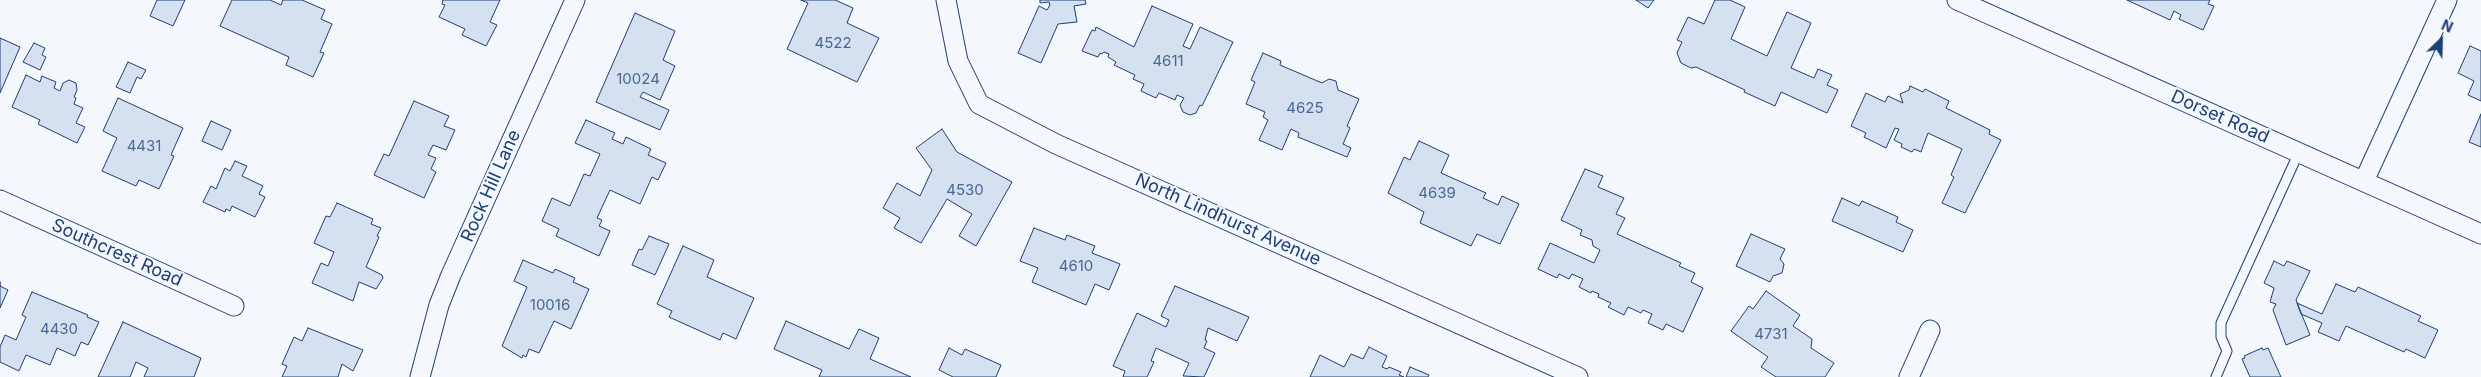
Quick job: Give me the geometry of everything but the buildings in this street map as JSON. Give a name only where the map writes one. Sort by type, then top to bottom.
[{"type":"street","name":"Rock Hill Lane","points":[[420,377],[439,305],[451,275],[575,0]]},
{"type":"street","name":"North Lindhurst Avenue","points":[[946,0],[958,61],[979,104],[1056,144],[1578,377]]},
{"type":"street","name":"Dorset Road","points":[[1958,0],[1978,4],[2481,234]]},
{"type":"street","points":[[2364,180],[2447,0]]},
{"type":"street","name":"Southcrest Road","points":[[0,200],[234,306]]},
{"type":"street","points":[[1908,377],[1930,330]]},
{"type":"lane","points":[[2216,376],[2227,351],[2221,337],[2221,323],[2299,152]]}]
